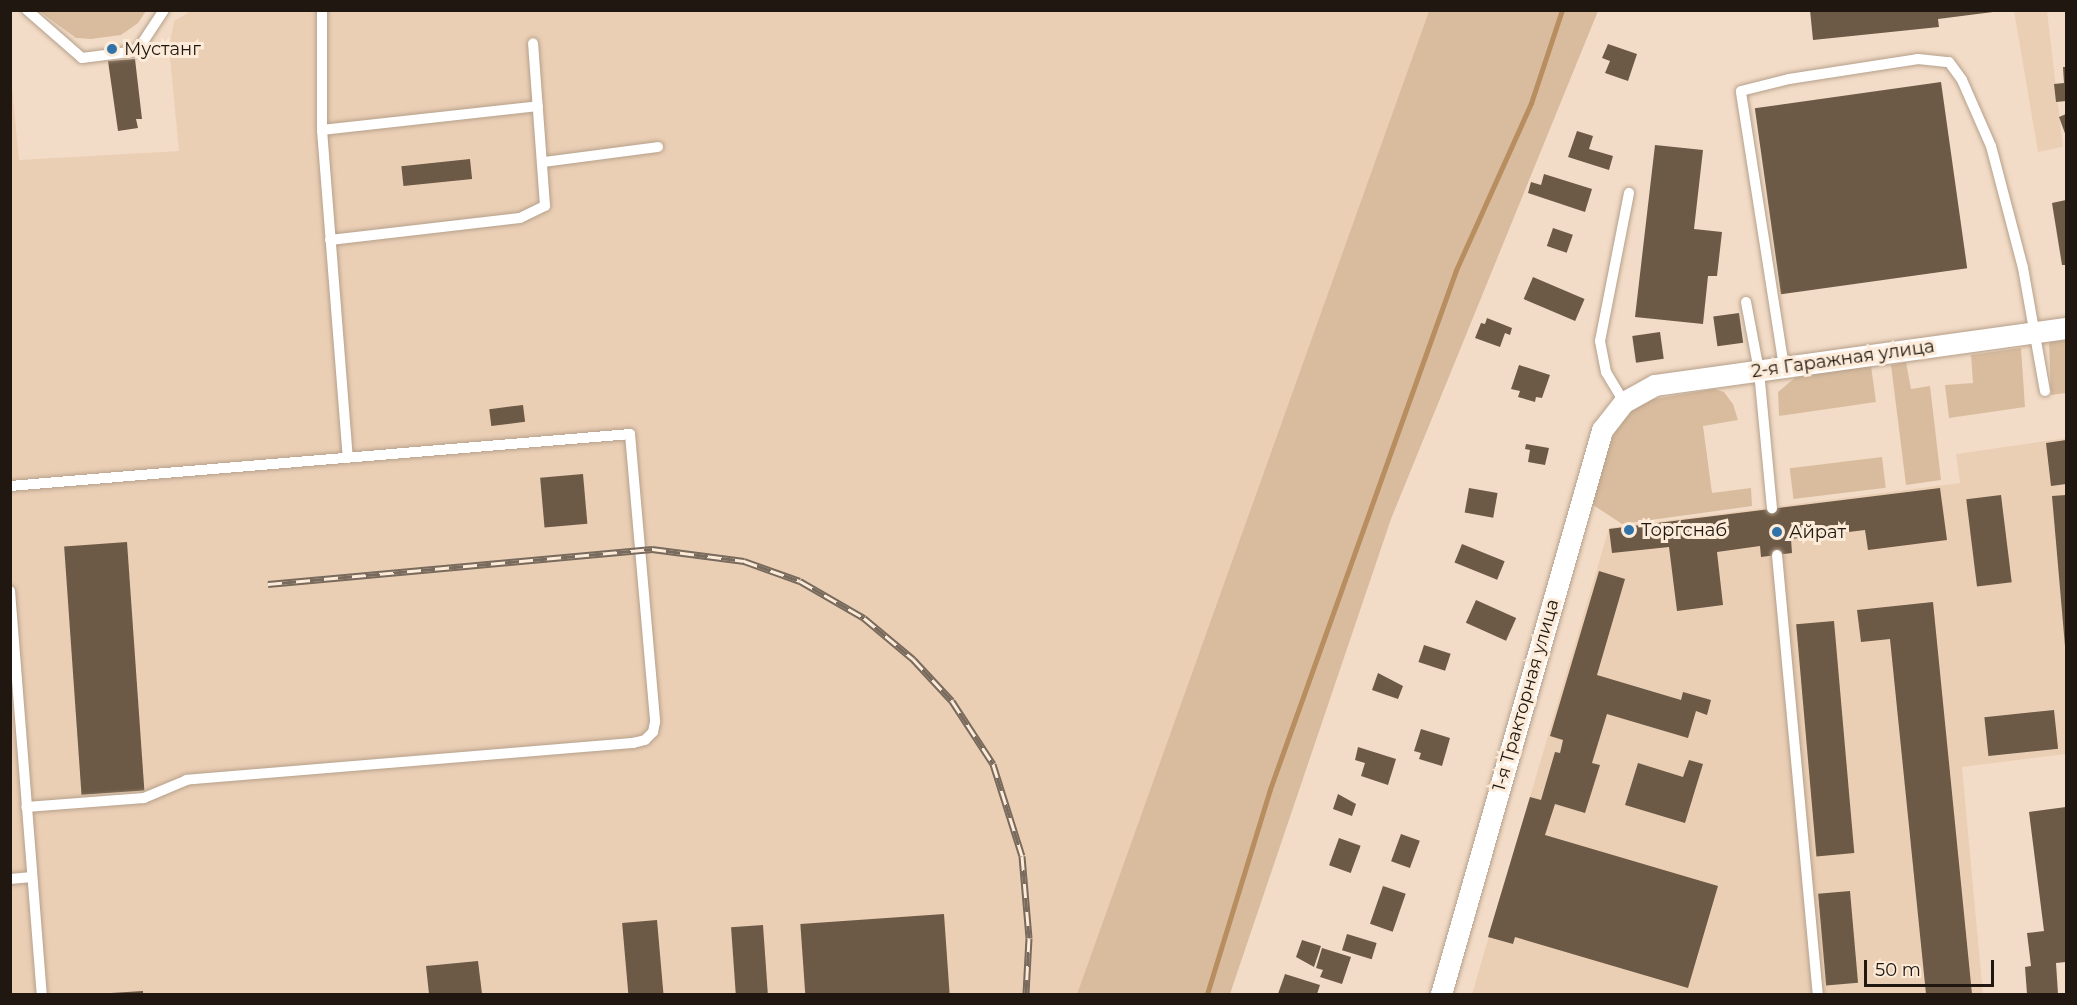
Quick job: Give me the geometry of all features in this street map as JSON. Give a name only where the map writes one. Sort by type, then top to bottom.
[{"type":"street","name":"2-я Гаражная улица","points":[[1624,402],[1655,386],[2067,328]]},
{"type":"street","name":"1-я Тракторная улица","points":[[1441,994],[1602,430],[1624,402]]},
{"type":"lane","points":[[27,10],[82,58],[137,51],[164,10]]},
{"type":"lane","points":[[322,10],[322,130],[348,458]]},
{"type":"lane","points":[[330,240],[534,214],[545,206],[544,162],[533,43]]},
{"type":"lane","points":[[1784,367],[1741,91],[1789,79],[1918,59],[1949,62],[1982,126],[2004,188],[2045,390]]},
{"type":"lane","points":[[322,130],[538,106]]},
{"type":"lane","points":[[544,162],[658,147]]},
{"type":"lane","points":[[1624,402],[1606,372],[1600,341],[1629,193]]},
{"type":"lane","points":[[1746,302],[1759,371],[1772,508]]},
{"type":"lane","points":[[10,486],[630,434],[653,732],[645,740],[633,743],[187,780],[144,798],[26,807]]},
{"type":"lane","points":[[1777,555],[1818,994]]},
{"type":"lane","points":[[10,591],[42,994]]},
{"type":"lane","points":[[10,879],[32,877]]},
{"type":"shaded area","points":[[39,11],[146,11],[138,23],[121,35],[91,39],[76,38]]},
{"type":"shaded area","points":[[191,11],[1429,11],[1077,994],[11,994],[10,65],[19,160],[179,151],[169,48],[174,21]]},
{"type":"shaded area","points":[[1429,11],[1598,11],[1391,519],[1230,994],[1077,994]]},
{"type":"shaded area","points":[[2014,11],[2047,11],[2063,147],[2038,152]]},
{"type":"shaded area","points":[[2066,340],[2066,393],[2051,395],[2049,342]]},
{"type":"shaded area","points":[[2021,348],[2025,407],[1949,418],[1945,385],[1973,383],[1971,355]]},
{"type":"shaded area","points":[[1906,362],[1911,389],[1930,386],[1941,480],[1906,485],[1891,365]]},
{"type":"shaded area","points":[[1871,366],[1876,402],[1779,416],[1778,392],[1796,377]]},
{"type":"shaded area","points":[[1714,389],[1724,392],[1733,404],[1738,420],[1703,426],[1712,493],[1751,488],[1752,506],[1622,524],[1590,503],[1617,424],[1629,410],[1643,401]]},
{"type":"shaded area","points":[[2066,438],[2066,754],[1962,767],[1983,994],[1472,994],[1609,528],[1960,483],[1956,454]]},
{"type":"shaded area","points":[[1882,457],[1886,488],[1793,499],[1790,468]]},
{"type":"building","points":[[1810,10],[1993,10],[1993,12],[1938,19],[1939,27],[1813,40]]},
{"type":"building","points":[[1608,44],[1637,54],[1628,81],[1605,73],[1610,61],[1602,58]]},
{"type":"building","points":[[135,59],[142,119],[136,119],[138,128],[118,131],[108,61]]},
{"type":"building","points":[[2063,67],[2066,67],[2066,101],[2056,102],[2054,84],[2064,83]]},
{"type":"building","points":[[1941,82],[1967,268],[1781,294],[1755,108]]},
{"type":"building","points":[[2066,114],[2066,136],[2059,117]]},
{"type":"building","points":[[1577,131],[1593,136],[1589,149],[1613,156],[1609,170],[1568,157]]},
{"type":"building","points":[[1655,145],[1703,150],[1694,229],[1722,232],[1717,276],[1708,276],[1703,324],[1635,317]]},
{"type":"building","points":[[470,159],[472,179],[403,186],[401,166]]},
{"type":"building","points":[[1544,174],[1592,189],[1585,212],[1528,193],[1531,182],[1541,185]]},
{"type":"building","points":[[2066,200],[2066,265],[2062,265],[2052,203]]},
{"type":"building","points":[[1553,228],[1573,235],[1567,253],[1547,246]]},
{"type":"building","points":[[1533,277],[1585,299],[1575,321],[1524,299]]},
{"type":"building","points":[[1739,313],[1743,343],[1717,346],[1713,317]]},
{"type":"building","points":[[1487,318],[1512,328],[1510,335],[1505,333],[1500,347],[1475,338],[1481,323],[1485,324]]},
{"type":"building","points":[[1660,332],[1664,359],[1636,363],[1632,336]]},
{"type":"building","points":[[1519,365],[1550,375],[1542,398],[1536,397],[1535,402],[1518,397],[1520,391],[1511,389]]},
{"type":"building","points":[[523,405],[525,422],[491,426],[489,409]]},
{"type":"building","points":[[2066,440],[2066,484],[2051,486],[2046,443]]},
{"type":"building","points":[[1526,444],[1549,448],[1545,465],[1528,462],[1530,450],[1525,449]]},
{"type":"building","points":[[583,474],[587,524],[545,528],[540,478]]},
{"type":"building","points":[[1469,488],[1498,493],[1493,518],[1465,513]]},
{"type":"building","points":[[1940,488],[1947,540],[1868,550],[1865,530],[1791,539],[1792,553],[1761,557],[1760,546],[1717,552],[1723,605],[1677,611],[1669,547],[1612,553],[1609,529]]},
{"type":"building","points":[[2001,495],[2012,582],[1977,587],[1966,499]]},
{"type":"building","points":[[2066,495],[2066,646],[2065,646],[2052,496]]},
{"type":"building","points":[[127,542],[144,790],[82,795],[64,546]]},
{"type":"building","points":[[1462,544],[1505,561],[1497,580],[1455,563]]},
{"type":"building","points":[[1599,571],[1625,579],[1597,675],[1681,700],[1683,692],[1711,700],[1707,715],[1696,711],[1688,738],[1607,714],[1592,763],[1600,765],[1585,813],[1555,804],[1545,835],[1718,886],[1688,988],[1515,937],[1513,944],[1488,937],[1530,797],[1541,800],[1555,752],[1560,753],[1563,740],[1550,736]]},
{"type":"building","points":[[1476,600],[1516,618],[1506,641],[1466,623]]},
{"type":"building","points":[[1933,602],[1972,994],[1926,994],[1890,639],[1861,642],[1857,610]]},
{"type":"building","points":[[1834,621],[1854,853],[1816,856],[1796,624]]},
{"type":"building","points":[[1424,645],[1451,654],[1445,671],[1418,662]]},
{"type":"building","points":[[1378,673],[1403,686],[1398,699],[1372,690]]},
{"type":"building","points":[[2054,710],[2058,749],[1988,756],[1984,717]]},
{"type":"building","points":[[1421,729],[1450,738],[1442,766],[1419,759],[1421,753],[1414,751]]},
{"type":"building","points":[[1358,747],[1396,759],[1388,785],[1361,776],[1365,763],[1355,760]]},
{"type":"building","points":[[1689,760],[1703,764],[1685,823],[1625,805],[1638,763],[1683,777]]},
{"type":"building","points":[[1338,794],[1356,804],[1352,816],[1333,809]]},
{"type":"building","points":[[2066,807],[2066,962],[2056,963],[2058,994],[2027,994],[2025,967],[2031,966],[2027,933],[2044,931],[2029,812]]},
{"type":"building","points":[[1401,834],[1420,841],[1410,868],[1391,861]]},
{"type":"building","points":[[1339,838],[1361,846],[1351,873],[1329,865]]},
{"type":"building","points":[[1383,886],[1406,894],[1393,932],[1370,924]]},
{"type":"building","points":[[1850,891],[1858,983],[1826,985],[1818,894]]},
{"type":"building","points":[[944,914],[950,994],[805,994],[800,924]]},
{"type":"building","points":[[657,920],[663,994],[628,994],[622,923]]},
{"type":"building","points":[[763,925],[768,994],[736,994],[731,927]]},
{"type":"building","points":[[1347,934],[1377,943],[1372,959],[1342,950]]},
{"type":"building","points":[[1302,940],[1321,946],[1314,967],[1296,957]]},
{"type":"building","points":[[1322,948],[1351,957],[1342,984],[1320,977],[1323,970],[1316,968]]},
{"type":"building","points":[[478,961],[482,994],[429,994],[426,966]]},
{"type":"building","points":[[1285,974],[1320,985],[1317,994],[1278,994]]},
{"type":"building","points":[[143,991],[143,994],[111,994],[111,993]]},
{"type":"waterway","points":[[1207,994],[1270,789],[1456,270],[1531,103],[1562,10]]},
{"type":"railway","points":[[268,584],[652,549],[744,561],[800,581],[864,618],[913,659],[952,701],[993,764],[1022,856],[1029,938],[1026,994]]},
{"type":"place","name":"Мустанг","points":[[112,49]]},
{"type":"place","name":"Торгснаб","points":[[1629,530]]},
{"type":"place","name":"Айрат","points":[[1777,532]]}]
